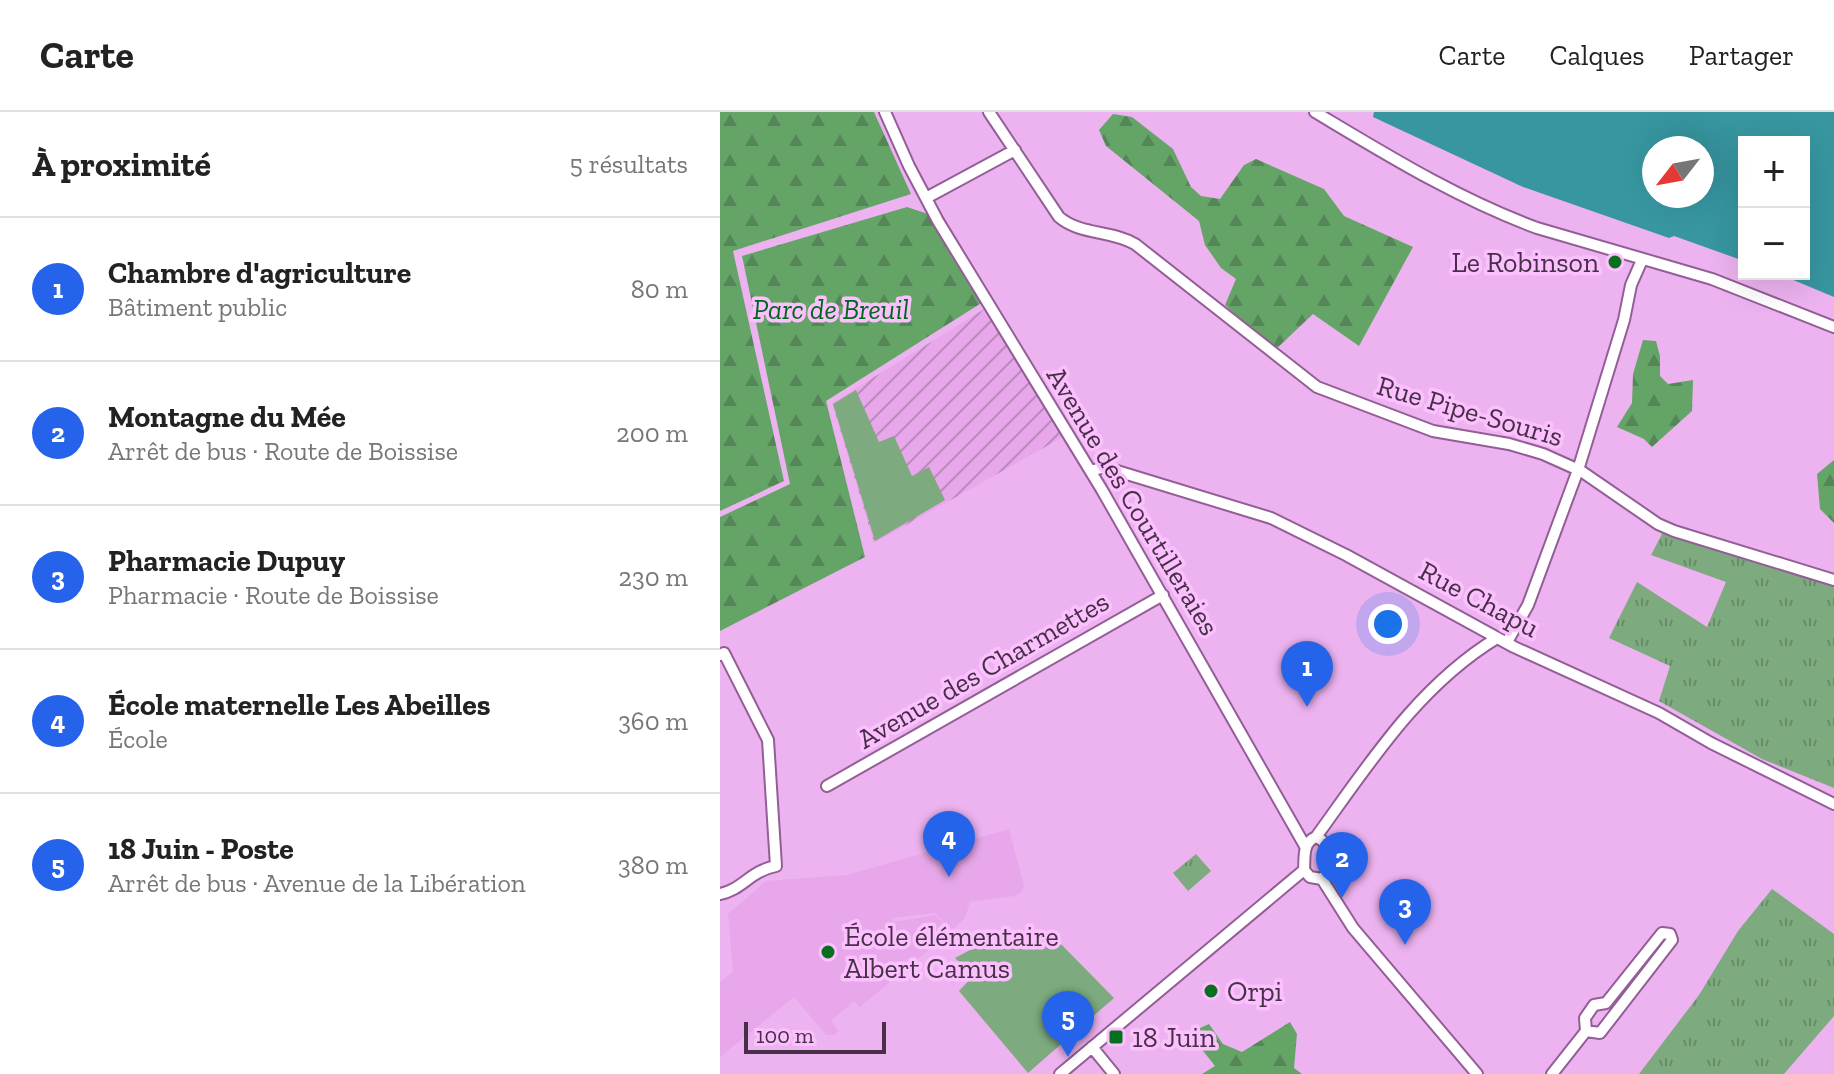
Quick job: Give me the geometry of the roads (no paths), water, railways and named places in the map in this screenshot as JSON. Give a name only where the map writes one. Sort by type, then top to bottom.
[{"type":"street","name":"Avenue des Courtilleraies","points":[[885,112],[926,198],[1091,471],[1305,846]]},
{"type":"street","name":"Rue Pipe-Souris","points":[[989,112],[1059,217],[1068,225],[1121,236],[1135,244],[1317,387],[1433,431],[1509,444],[1543,454],[1578,470],[1658,524],[1674,531],[1834,580]]},
{"type":"street","points":[[1315,112],[1478,204],[1537,228],[1727,284],[1834,327]]},
{"type":"street","points":[[926,198],[1015,150]]},
{"type":"street","points":[[1477,1074],[1353,928],[1322,879],[1310,877],[1304,870],[1305,846],[1316,837],[1380,747],[1448,671],[1502,640],[1528,605],[1583,455],[1624,320],[1631,285],[1642,260]]},
{"type":"street","name":"Rue Chapu","points":[[1091,471],[1104,467],[1271,518],[1502,640],[1659,713],[1711,743],[1834,804]]},
{"type":"street","name":"Avenue des Charmettes","points":[[827,786],[1163,595]]},
{"type":"street","points":[[720,655],[724,653],[768,740],[776,866],[754,872],[731,892],[720,894]]},
{"type":"street","points":[[1316,837],[1324,840],[1330,852],[1329,870],[1322,879]]},
{"type":"street","points":[[1060,1074],[1304,870]]},
{"type":"street","points":[[1552,1074],[1586,1031],[1585,1018],[1594,1005],[1606,1003],[1662,933],[1670,934],[1672,940],[1600,1033],[1586,1031]]},
{"type":"street","points":[[1092,1047],[1114,1074]]},
{"type":"place","name":"Le Robinson","points":[[1615,262]]},
{"type":"place","name":"Chambre d'agriculture","points":[[1307,707]]},
{"type":"place","name":"École maternelle Les Abeilles","points":[[949,877]]},
{"type":"place","name":"Montagne du Mée","points":[[1342,898]]},
{"type":"place","name":"Pharmacie Dupuy","points":[[1405,945]]},
{"type":"place","name":"École élémentaire Albert Camus","points":[[828,952]]},
{"type":"place","name":"Orpi","points":[[1211,991]]},
{"type":"place","name":"18 Juin","points":[[1116,1037]]},
{"type":"place","name":"18 Juin - Poste","points":[[1068,1057]]},
{"type":"park label","name":"Parc de Breuil","points":[[831,309]]}]
